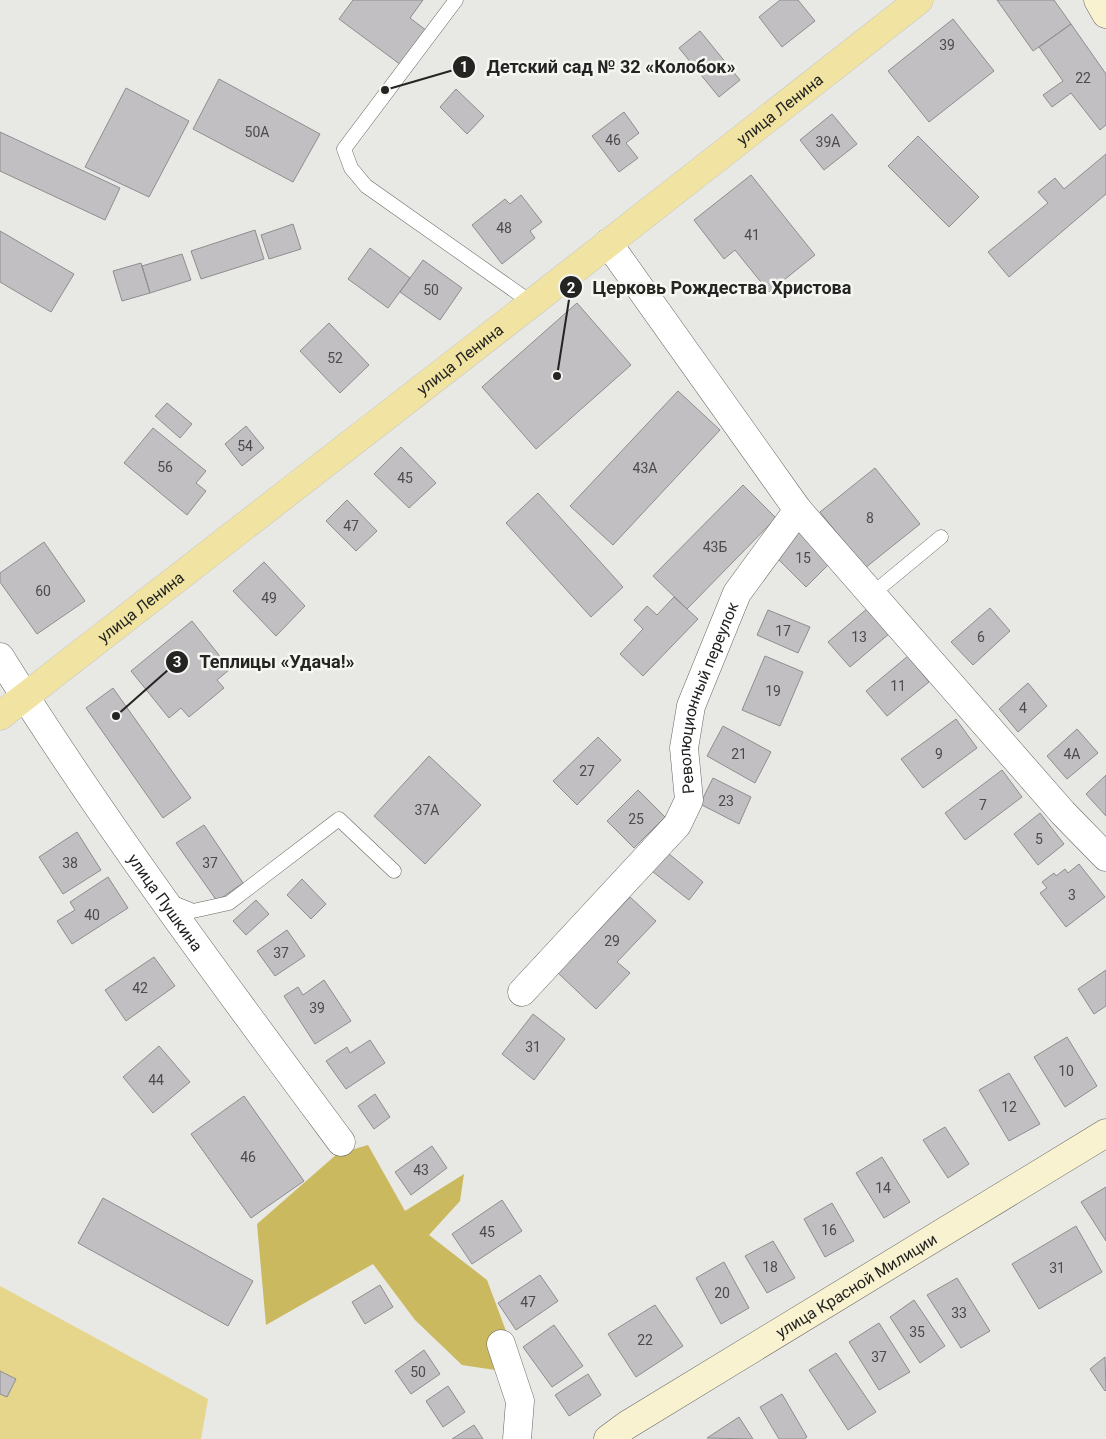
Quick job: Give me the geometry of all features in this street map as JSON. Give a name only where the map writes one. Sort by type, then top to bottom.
[{"type":"main road","name":"улица Ленина","points":[[0,716],[919,0]]},
{"type":"street","points":[[1098,0],[1106,14]]},
{"type":"street","points":[[608,243],[798,510],[1063,813],[1106,857]]},
{"type":"street","name":"Революционный переулок","points":[[522,992],[677,826],[689,800],[684,748],[690,706],[737,593],[798,510]]},
{"type":"street","name":"улица Пушкина","points":[[0,657],[161,898],[340,1142]]},
{"type":"street","name":"улица Красной Милиции","points":[[608,1439],[627,1425],[1106,1134]]},
{"type":"street","points":[[501,1344],[520,1400],[518,1439]]},
{"type":"lane","points":[[456,0],[344,149],[351,168],[366,186],[532,303]]},
{"type":"lane","points":[[872,594],[941,537]]},
{"type":"lane","points":[[161,898],[193,911],[228,903],[339,819],[394,871]]},
{"type":"shaded area","points":[[368,1145],[405,1211],[464,1174],[460,1201],[429,1235],[487,1280],[522,1374],[462,1365],[415,1320],[373,1264],[266,1325],[257,1224],[337,1154]]},
{"type":"shaded area","points":[[0,1286],[208,1399],[201,1439],[0,1439]]},
{"type":"building","points":[[353,0],[423,0],[410,18],[427,31],[401,65],[339,19]]},
{"type":"building","points":[[780,0],[798,0],[815,21],[782,47],[759,17]]},
{"type":"building","points":[[997,0],[1054,0],[1071,24],[1033,51]]},
{"type":"building","points":[[953,19],[994,71],[929,122],[888,71]]},
{"type":"building","points":[[1071,24],[1106,74],[1106,125],[1100,130],[1071,93],[1052,107],[1043,95],[1063,81],[1039,47]]},
{"type":"building","points":[[700,31],[740,80],[719,97],[679,48]]},
{"type":"building","points":[[219,79],[320,134],[293,182],[193,129]]},
{"type":"building","points":[[126,88],[189,121],[149,197],[85,167]]},
{"type":"building","points":[[456,89],[484,116],[467,134],[440,107]]},
{"type":"building","points":[[624,112],[639,133],[626,143],[638,158],[619,172],[592,136]]},
{"type":"building","points":[[832,114],[857,144],[824,170],[800,140]]},
{"type":"building","points":[[0,132],[120,188],[105,220],[0,171]]},
{"type":"building","points":[[918,136],[979,197],[949,227],[888,166]]},
{"type":"building","points":[[1106,154],[1106,194],[1009,277],[988,252],[1048,203],[1038,192],[1055,178],[1064,189]]},
{"type":"building","points":[[751,175],[815,255],[769,292],[735,250],[724,259],[694,220]]},
{"type":"building","points":[[521,195],[542,222],[530,231],[535,238],[502,264],[472,225],[505,199],[510,204]]},
{"type":"building","points":[[293,224],[301,249],[269,259],[261,235]]},
{"type":"building","points":[[255,230],[264,259],[201,279],[191,251]]},
{"type":"building","points":[[0,231],[74,274],[51,312],[0,282]]},
{"type":"building","points":[[370,248],[410,278],[388,308],[348,279]]},
{"type":"building","points":[[182,254],[191,280],[150,293],[142,266]]},
{"type":"building","points":[[423,260],[462,288],[440,320],[400,292]]},
{"type":"building","points":[[141,263],[150,293],[122,301],[113,271]]},
{"type":"building","points":[[577,303],[631,365],[536,449],[482,387]]},
{"type":"building","points":[[329,323],[369,365],[340,393],[300,351]]},
{"type":"building","points":[[678,391],[720,430],[613,545],[570,506]]},
{"type":"building","points":[[167,403],[192,424],[180,438],[155,416]]},
{"type":"building","points":[[246,426],[264,448],[242,466],[225,444]]},
{"type":"building","points":[[153,428],[206,471],[196,483],[206,491],[187,515],[124,463]]},
{"type":"building","points":[[401,447],[436,483],[409,508],[374,474]]},
{"type":"building","points":[[875,468],[920,524],[865,568],[820,512]]},
{"type":"building","points":[[743,485],[776,518],[687,609],[653,576]]},
{"type":"building","points":[[538,493],[623,587],[591,617],[506,523]]},
{"type":"building","points":[[347,500],[377,531],[356,551],[326,521]]},
{"type":"building","points":[[799,529],[832,561],[806,587],[773,554]]},
{"type":"building","points":[[44,542],[85,601],[37,634],[0,582],[0,573]]},
{"type":"building","points":[[264,562],[305,606],[276,636],[233,591]]},
{"type":"building","points":[[674,597],[698,619],[643,676],[620,654],[643,629],[634,620],[647,606],[657,615]]},
{"type":"building","points":[[868,608],[890,633],[850,667],[828,642]]},
{"type":"building","points":[[990,608],[1010,631],[973,665],[951,642]]},
{"type":"building","points":[[768,610],[810,627],[798,653],[757,635]]},
{"type":"building","points":[[192,621],[230,669],[217,680],[224,688],[189,717],[181,708],[169,718],[131,671]]},
{"type":"building","points":[[765,656],[803,672],[780,726],[742,710]]},
{"type":"building","points":[[908,656],[929,682],[887,716],[866,691]]},
{"type":"building","points":[[1028,683],[1047,706],[1018,732],[999,709]]},
{"type":"building","points":[[113,688],[191,798],[163,818],[86,708]]},
{"type":"building","points":[[956,719],[977,748],[923,788],[901,759]]},
{"type":"building","points":[[723,726],[771,752],[755,783],[707,756]]},
{"type":"building","points":[[1077,729],[1098,753],[1067,779],[1047,756]]},
{"type":"building","points":[[598,737],[621,760],[577,805],[553,781]]},
{"type":"building","points":[[429,756],[481,805],[425,864],[374,816]]},
{"type":"building","points":[[1002,770],[1022,797],[965,840],[945,813]]},
{"type":"building","points":[[1106,775],[1106,816],[1086,794]]},
{"type":"building","points":[[713,778],[751,797],[739,824],[700,804]]},
{"type":"building","points":[[638,790],[665,817],[634,848],[607,821]]},
{"type":"building","points":[[1040,813],[1064,844],[1038,865],[1014,834]]},
{"type":"building","points":[[204,825],[243,883],[217,901],[176,843]]},
{"type":"building","points":[[77,832],[101,870],[63,894],[39,857]]},
{"type":"building","points":[[663,849],[703,882],[689,900],[648,868]]},
{"type":"building","points":[[1079,864],[1105,897],[1066,927],[1040,893],[1047,888],[1042,882],[1054,873],[1056,876],[1065,869],[1068,873]]},
{"type":"building","points":[[108,877],[128,908],[72,944],[57,921],[75,910],[70,902]]},
{"type":"building","points":[[302,879],[326,904],[311,919],[287,895]]},
{"type":"building","points":[[630,897],[656,921],[617,962],[630,973],[596,1009],[558,973]]},
{"type":"building","points":[[256,900],[269,914],[246,935],[233,921]]},
{"type":"building","points":[[287,930],[305,956],[275,976],[257,951]]},
{"type":"building","points":[[154,957],[175,986],[126,1021],[105,990]]},
{"type":"building","points":[[1106,970],[1106,1006],[1094,1014],[1078,989]]},
{"type":"building","points":[[324,980],[351,1021],[315,1044],[284,996],[298,987],[303,995]]},
{"type":"building","points":[[533,1014],[565,1039],[534,1080],[502,1054]]},
{"type":"building","points":[[1067,1037],[1097,1086],[1065,1107],[1034,1057]]},
{"type":"building","points":[[370,1040],[385,1063],[346,1089],[326,1061],[347,1047],[350,1053]]},
{"type":"building","points":[[159,1046],[190,1082],[153,1113],[123,1077]]},
{"type":"building","points":[[1009,1073],[1040,1124],[1009,1141],[979,1090]]},
{"type":"building","points":[[375,1094],[390,1117],[374,1129],[358,1106]]},
{"type":"building","points":[[244,1096],[304,1181],[251,1218],[191,1134]]},
{"type":"building","points":[[945,1127],[969,1164],[948,1178],[923,1140]]},
{"type":"building","points":[[432,1146],[447,1168],[411,1195],[395,1172]]},
{"type":"building","points":[[882,1157],[910,1202],[884,1218],[856,1173]]},
{"type":"building","points":[[1106,1187],[1106,1241],[1081,1202]]},
{"type":"building","points":[[103,1198],[253,1281],[228,1326],[78,1243]]},
{"type":"building","points":[[502,1200],[522,1231],[472,1264],[452,1234]]},
{"type":"building","points":[[832,1203],[854,1241],[825,1257],[804,1219]]},
{"type":"building","points":[[1076,1226],[1102,1272],[1039,1309],[1012,1264]]},
{"type":"building","points":[[773,1241],[795,1278],[767,1293],[745,1256]]},
{"type":"building","points":[[724,1262],[749,1308],[721,1324],[696,1278]]},
{"type":"building","points":[[540,1275],[558,1301],[516,1330],[498,1303]]},
{"type":"building","points":[[957,1278],[990,1331],[961,1348],[927,1295]]},
{"type":"building","points":[[380,1285],[393,1307],[365,1324],[352,1302]]},
{"type":"building","points":[[914,1300],[945,1346],[920,1363],[890,1317]]},
{"type":"building","points":[[655,1305],[683,1346],[636,1377],[608,1334]]},
{"type":"building","points":[[879,1323],[910,1372],[879,1390],[849,1342]]},
{"type":"building","points":[[554,1325],[583,1366],[552,1387],[523,1347]]},
{"type":"building","points":[[424,1350],[440,1374],[411,1394],[395,1371]]},
{"type":"building","points":[[836,1353],[876,1412],[848,1430],[809,1370]]},
{"type":"building","points":[[1105,1357],[1106,1390],[1105,1391],[1090,1369]]},
{"type":"building","points":[[0,1371],[16,1379],[7,1397],[0,1394]]},
{"type":"building","points":[[588,1374],[601,1395],[569,1416],[555,1395]]},
{"type":"building","points":[[448,1386],[465,1412],[443,1427],[426,1401]]},
{"type":"building","points":[[782,1394],[807,1437],[804,1439],[779,1439],[760,1407]]},
{"type":"building","points":[[739,1417],[753,1439],[707,1438]]},
{"type":"building","points":[[474,1425],[483,1439],[452,1439]]},
{"type":"place","name":"Детский сад № 32 «Колобок»","points":[[385,90]]},
{"type":"place","name":"Церковь Рождества Христова","points":[[557,376]]},
{"type":"place","name":"Теплицы «Удача!»","points":[[116,716]]}]
